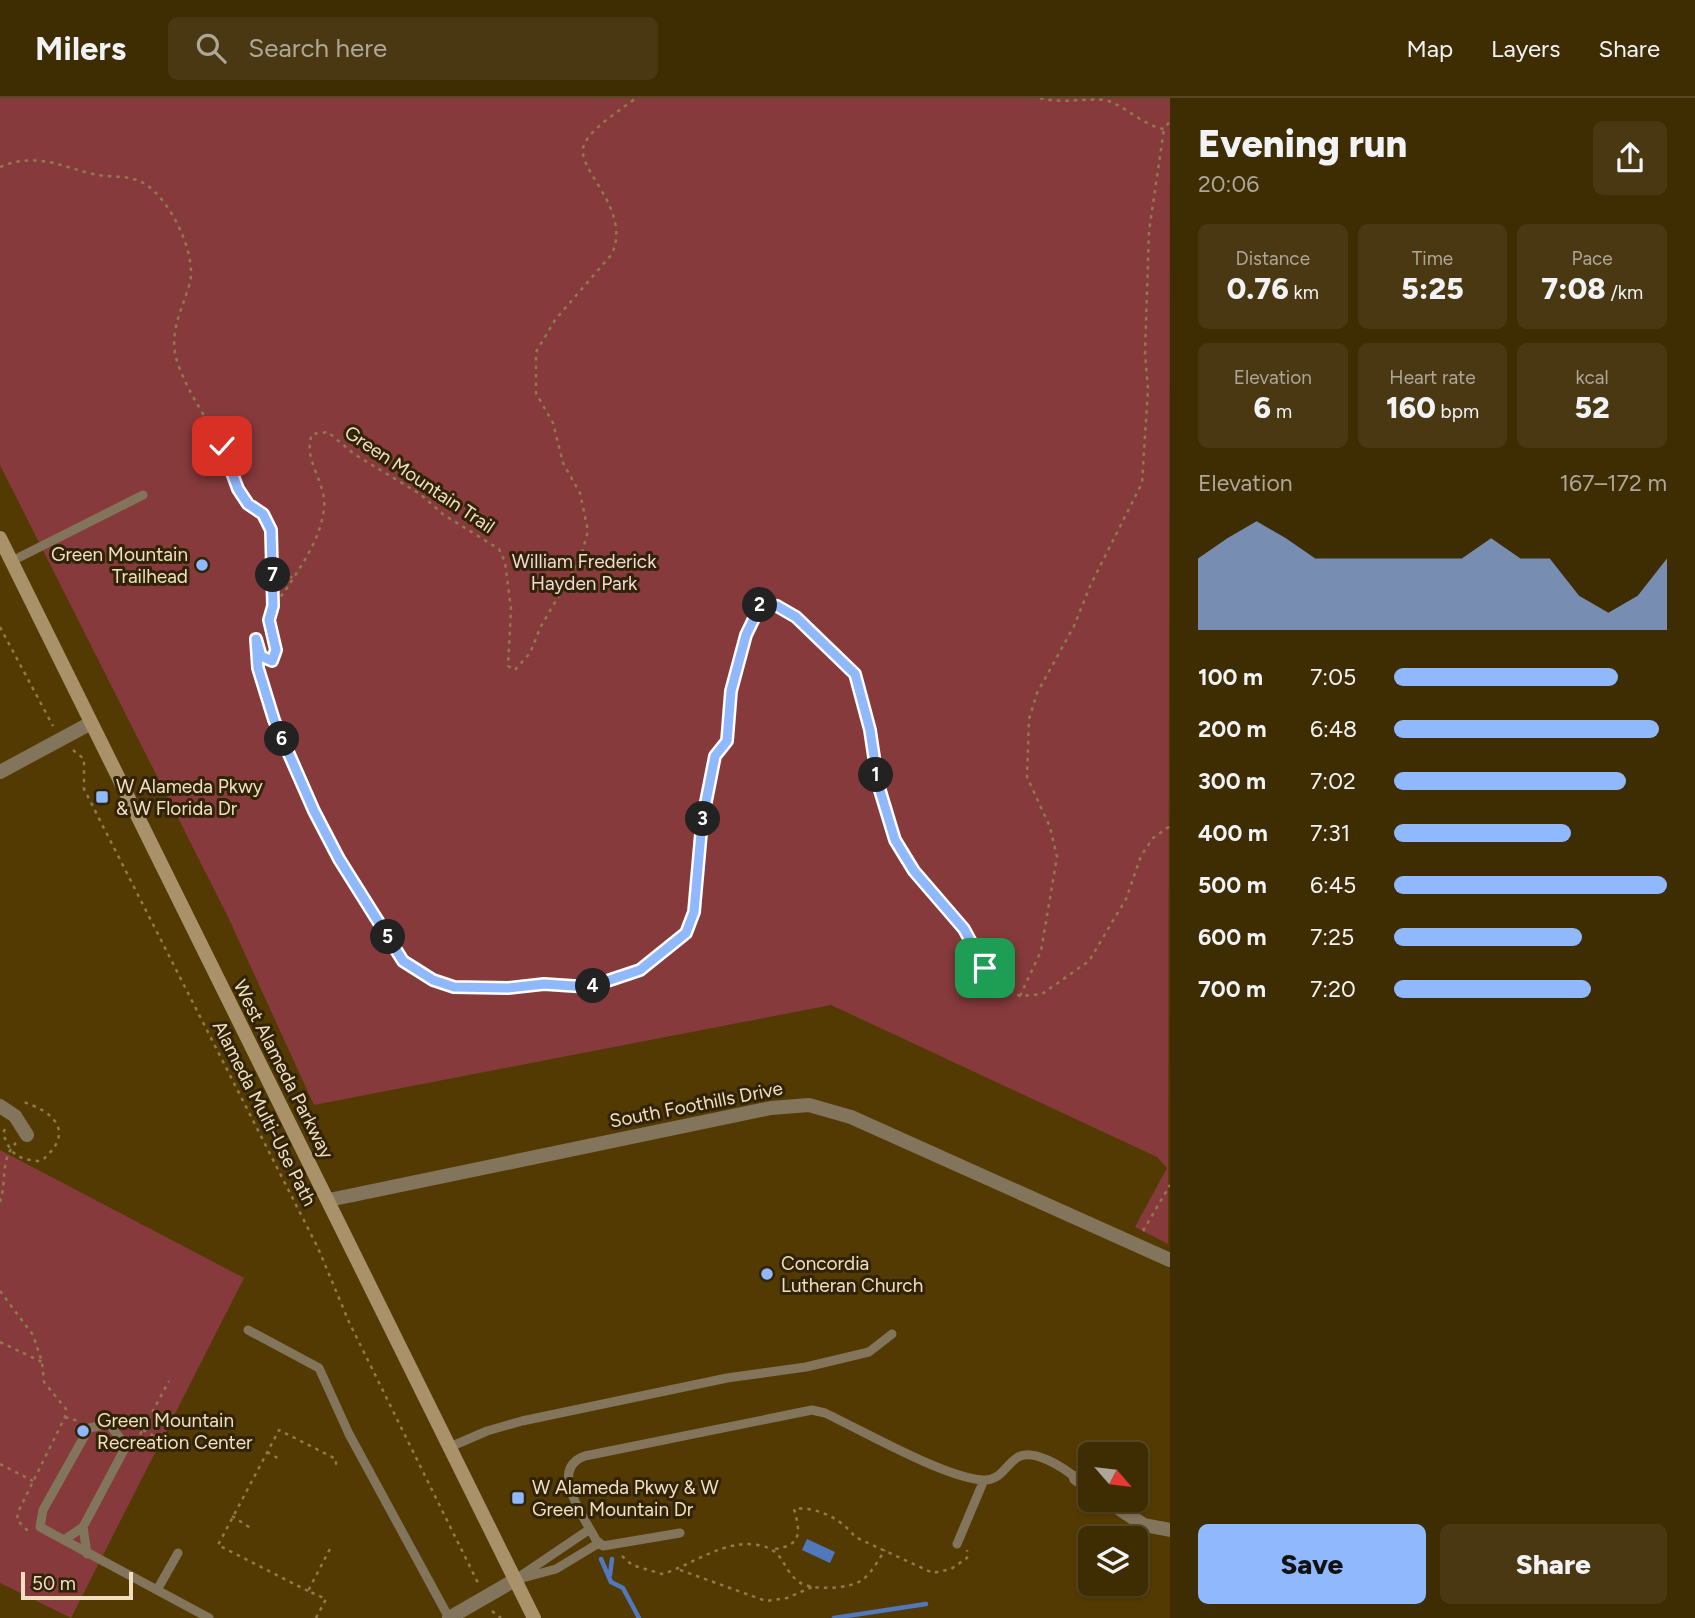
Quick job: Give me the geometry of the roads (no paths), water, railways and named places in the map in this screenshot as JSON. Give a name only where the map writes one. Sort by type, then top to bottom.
[{"type":"main road","name":"West Alameda Parkway","points":[[0,538],[534,1618]]},
{"type":"street","points":[[0,772],[91,723]]},
{"type":"street","name":"South Foothills Drive","points":[[329,1200],[771,1108],[809,1105],[851,1117],[1170,1260]]},
{"type":"street","points":[[0,1106],[15,1116],[27,1135]]},
{"type":"street","points":[[1124,1512],[1144,1525],[1170,1530]]},
{"type":"street","points":[[449,1618],[515,1580]]},
{"type":"lane","points":[[12,561],[143,495]]},
{"type":"lane","points":[[248,1330],[319,1368],[349,1434],[449,1618]]},
{"type":"lane","points":[[450,1447],[522,1420],[727,1378],[806,1367],[869,1352],[892,1334]]},
{"type":"lane","points":[[680,1533],[609,1547],[599,1543],[568,1482],[570,1467],[577,1459],[812,1410],[825,1413],[940,1468],[984,1480],[996,1478],[1018,1457],[1027,1454],[1046,1460],[1076,1478]]},
{"type":"lane","points":[[64,1540],[83,1527],[124,1450],[123,1442],[109,1424],[89,1429],[43,1510],[40,1527],[88,1554],[209,1618]]},
{"type":"lane","points":[[962,1546],[984,1480]]},
{"type":"lane","points":[[83,1527],[88,1554]]},
{"type":"lane","points":[[515,1580],[548,1554],[590,1529]]},
{"type":"lane","points":[[515,1580],[556,1569],[599,1543]]},
{"type":"lane","points":[[157,1590],[178,1553]]},
{"type":"water","points":[[807,1539],[835,1552],[830,1563],[802,1550]]},
{"type":"waterway","points":[[601,1559],[611,1582],[623,1588],[639,1618]]},
{"type":"waterway","points":[[610,1575],[612,1559]]},
{"type":"waterway","points":[[834,1618],[926,1604]]},
{"type":"place","name":"Green Mountain Trailhead","points":[[202,565]]},
{"type":"place","name":"W Alameda Pkwy & W Florida Dr","points":[[102,797]]},
{"type":"place","name":"Concordia Lutheran Church","points":[[767,1274]]},
{"type":"place","name":"Green Mountain Recreation Center","points":[[83,1431]]},
{"type":"place","name":"W Alameda Pkwy & W Green Mountain Dr","points":[[518,1498]]},
{"type":"park label","name":"William Frederick Hayden Park","points":[[584,572]]}]
